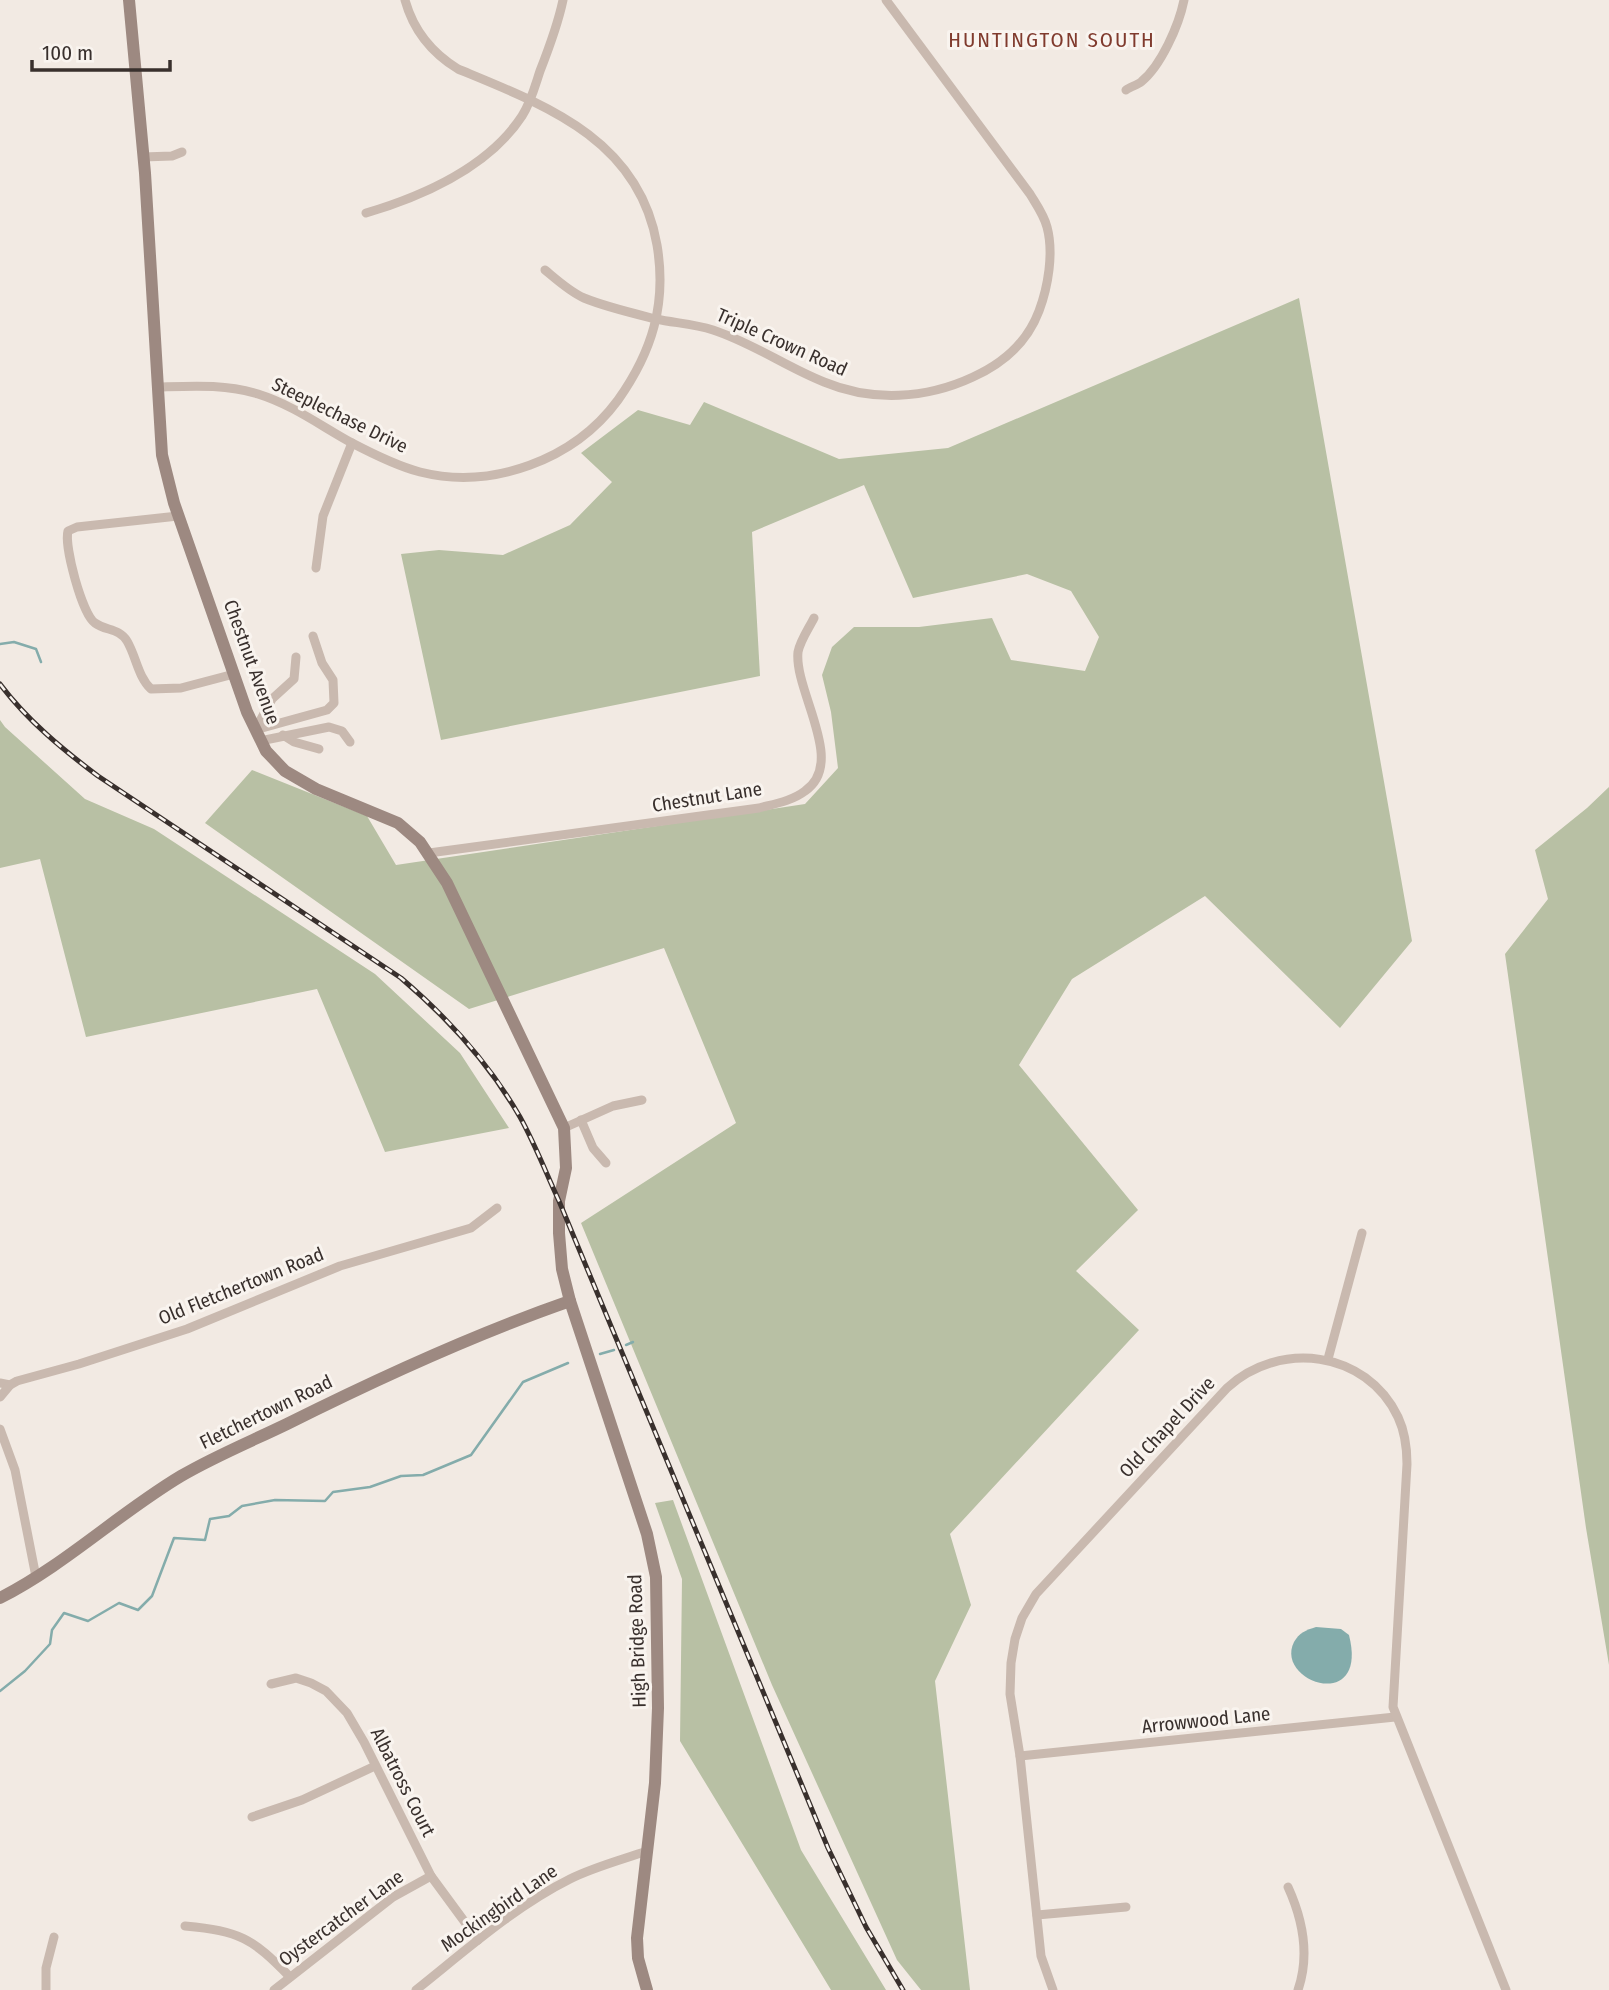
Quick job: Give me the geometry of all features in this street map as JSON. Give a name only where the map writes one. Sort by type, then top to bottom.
[{"type":"street","name":"Chestnut Avenue","points":[[129,0],[143,157],[162,455],[178,516],[234,674],[258,735],[274,761],[298,780],[398,823],[413,834],[429,853],[447,883],[564,1128],[566,1168],[559,1200],[559,1233],[562,1269],[570,1301]]},
{"type":"street","name":"Steeplechase Drive","points":[[159,387],[216,386],[254,393],[302,412],[352,443],[402,466],[437,475],[480,477],[531,465],[577,440],[613,405],[640,363],[657,319],[659,272],[657,245],[647,210],[636,186],[599,141],[559,114],[444,61],[421,35],[404,0]]},
{"type":"street","points":[[366,213],[410,200],[430,190],[466,168],[508,133],[524,113],[530,99],[563,0]]},
{"type":"street","name":"Triple Crown Road","points":[[545,270],[583,298],[657,319],[707,328],[751,344],[823,382],[865,394],[912,395],[937,391],[963,382],[1003,361],[1022,342],[1037,315],[1046,287],[1049,243],[1047,227],[1030,194],[886,0]]},
{"type":"street","points":[[1126,90],[1141,82],[1158,60],[1176,27],[1184,0]]},
{"type":"street","points":[[143,157],[172,156],[182,152]]},
{"type":"street","points":[[316,568],[323,516],[352,443]]},
{"type":"street","points":[[178,516],[77,527],[68,531],[67,543],[85,611],[98,625],[122,634],[132,650],[145,684],[151,689],[181,688],[234,674]]},
{"type":"street","name":"Chestnut Lane","points":[[429,853],[759,808],[799,795],[813,784],[821,755],[820,740],[798,666],[799,647],[814,618]]},
{"type":"street","points":[[258,735],[327,710],[334,703],[333,680],[322,663],[313,636]]},
{"type":"street","points":[[258,735],[272,699],[294,678],[296,657]]},
{"type":"street","points":[[258,735],[283,735],[329,727],[342,731],[350,741]]},
{"type":"street","points":[[283,735],[306,747],[319,749]]},
{"type":"street","points":[[564,1128],[613,1106],[642,1100]]},
{"type":"street","points":[[580,1121],[593,1148],[606,1163]]},
{"type":"street","name":"Old Fletchertown Road","points":[[10,1385],[187,1329],[340,1266],[471,1228],[496,1208]]},
{"type":"street","points":[[1328,1359],[1362,1233]]},
{"type":"street","name":"Fletchertown Road","points":[[0,1598],[36,1577],[141,1503],[208,1461],[460,1343],[570,1301]]},
{"type":"street","name":"High Bridge Road","points":[[570,1301],[647,1534],[656,1577],[658,1708],[655,1783],[637,1938],[638,1958],[647,1990]]},
{"type":"street","name":"Old Chapel Drive","points":[[1053,1990],[1041,1956],[1020,1756],[1010,1694],[1011,1663],[1018,1627],[1036,1594],[1210,1404],[1236,1380],[1256,1368],[1279,1361],[1306,1358],[1328,1359],[1351,1368],[1374,1385],[1392,1406],[1405,1439],[1408,1464],[1392,1690],[1395,1717],[1506,1990]]},
{"type":"street","points":[[0,1382],[10,1385],[0,1397]]},
{"type":"street","points":[[0,1429],[15,1470],[36,1577]]},
{"type":"street","name":"Albatross Court","points":[[271,1684],[296,1678],[326,1691],[347,1713],[365,1742],[430,1876],[478,1940]]},
{"type":"street","name":"Arrowwood Lane","points":[[1020,1756],[1395,1717]]},
{"type":"street","points":[[252,1817],[302,1800],[376,1766]]},
{"type":"street","name":"Mockingbird Lane","points":[[416,1990],[478,1940],[567,1880],[647,1851]]},
{"type":"street","name":"Oystercatcher Lane","points":[[274,1990],[393,1897],[430,1876]]},
{"type":"street","points":[[1288,1887],[1304,1936],[1303,1969],[1298,1990]]},
{"type":"street","points":[[1037,1915],[1126,1908]]},
{"type":"street","points":[[185,1926],[222,1929],[247,1939],[263,1950],[290,1977]]},
{"type":"street","points":[[46,1990],[46,1968],[54,1937]]},
{"type":"green space","points":[[1299,298],[1412,941],[1340,1028],[1205,896],[1072,979],[1019,1065],[1138,1210],[1076,1271],[1139,1330],[950,1534],[971,1605],[935,1681],[970,1990],[921,1990],[897,1960],[772,1685],[581,1223],[736,1123],[664,948],[469,1009],[205,823],[252,770],[367,816],[396,865],[805,804],[838,768],[831,712],[822,675],[832,647],[854,627],[919,627],[992,618],[1011,660],[1085,671],[1099,637],[1071,591],[1027,574],[913,598],[864,485],[752,532],[760,676],[441,740],[401,554],[439,550],[503,555],[570,525],[612,482],[581,453],[638,410],[690,425],[704,402],[839,459],[948,448]]},
{"type":"green space","points":[[0,720],[85,799],[154,829],[375,974],[460,1053],[509,1128],[385,1152],[317,989],[86,1037],[40,859],[0,868]]},
{"type":"green space","points":[[1609,787],[1609,1665],[1586,1528],[1505,954],[1548,899],[1535,850]]},
{"type":"green space","points":[[673,1500],[801,1850],[886,1990],[831,1990],[680,1741],[682,1579],[655,1503]]},
{"type":"water","points":[[1316,1627],[1341,1629],[1349,1635],[1352,1660],[1346,1675],[1335,1682],[1322,1683],[1308,1678],[1297,1669],[1291,1656],[1298,1636]]},
{"type":"waterway","points":[[0,644],[14,642],[36,649],[41,662]]},
{"type":"waterway","points":[[626,1345],[633,1342]]},
{"type":"waterway","points":[[600,1354],[614,1350]]},
{"type":"waterway","points":[[0,1691],[25,1671],[50,1644],[52,1630],[64,1613],[88,1621],[119,1603],[138,1610],[152,1596],[174,1538],[205,1540],[210,1519],[229,1516],[242,1506],[275,1500],[325,1501],[333,1492],[370,1487],[401,1476],[423,1475],[471,1455],[523,1382],[568,1363]]},
{"type":"railway","points":[[0,684],[46,733],[98,776],[401,978],[452,1026],[495,1078],[525,1127],[559,1201],[828,1848],[866,1927],[903,1990]]},
{"type":"district","name":"HUNTINGTON SOUTH","points":[[1052,40]]}]
